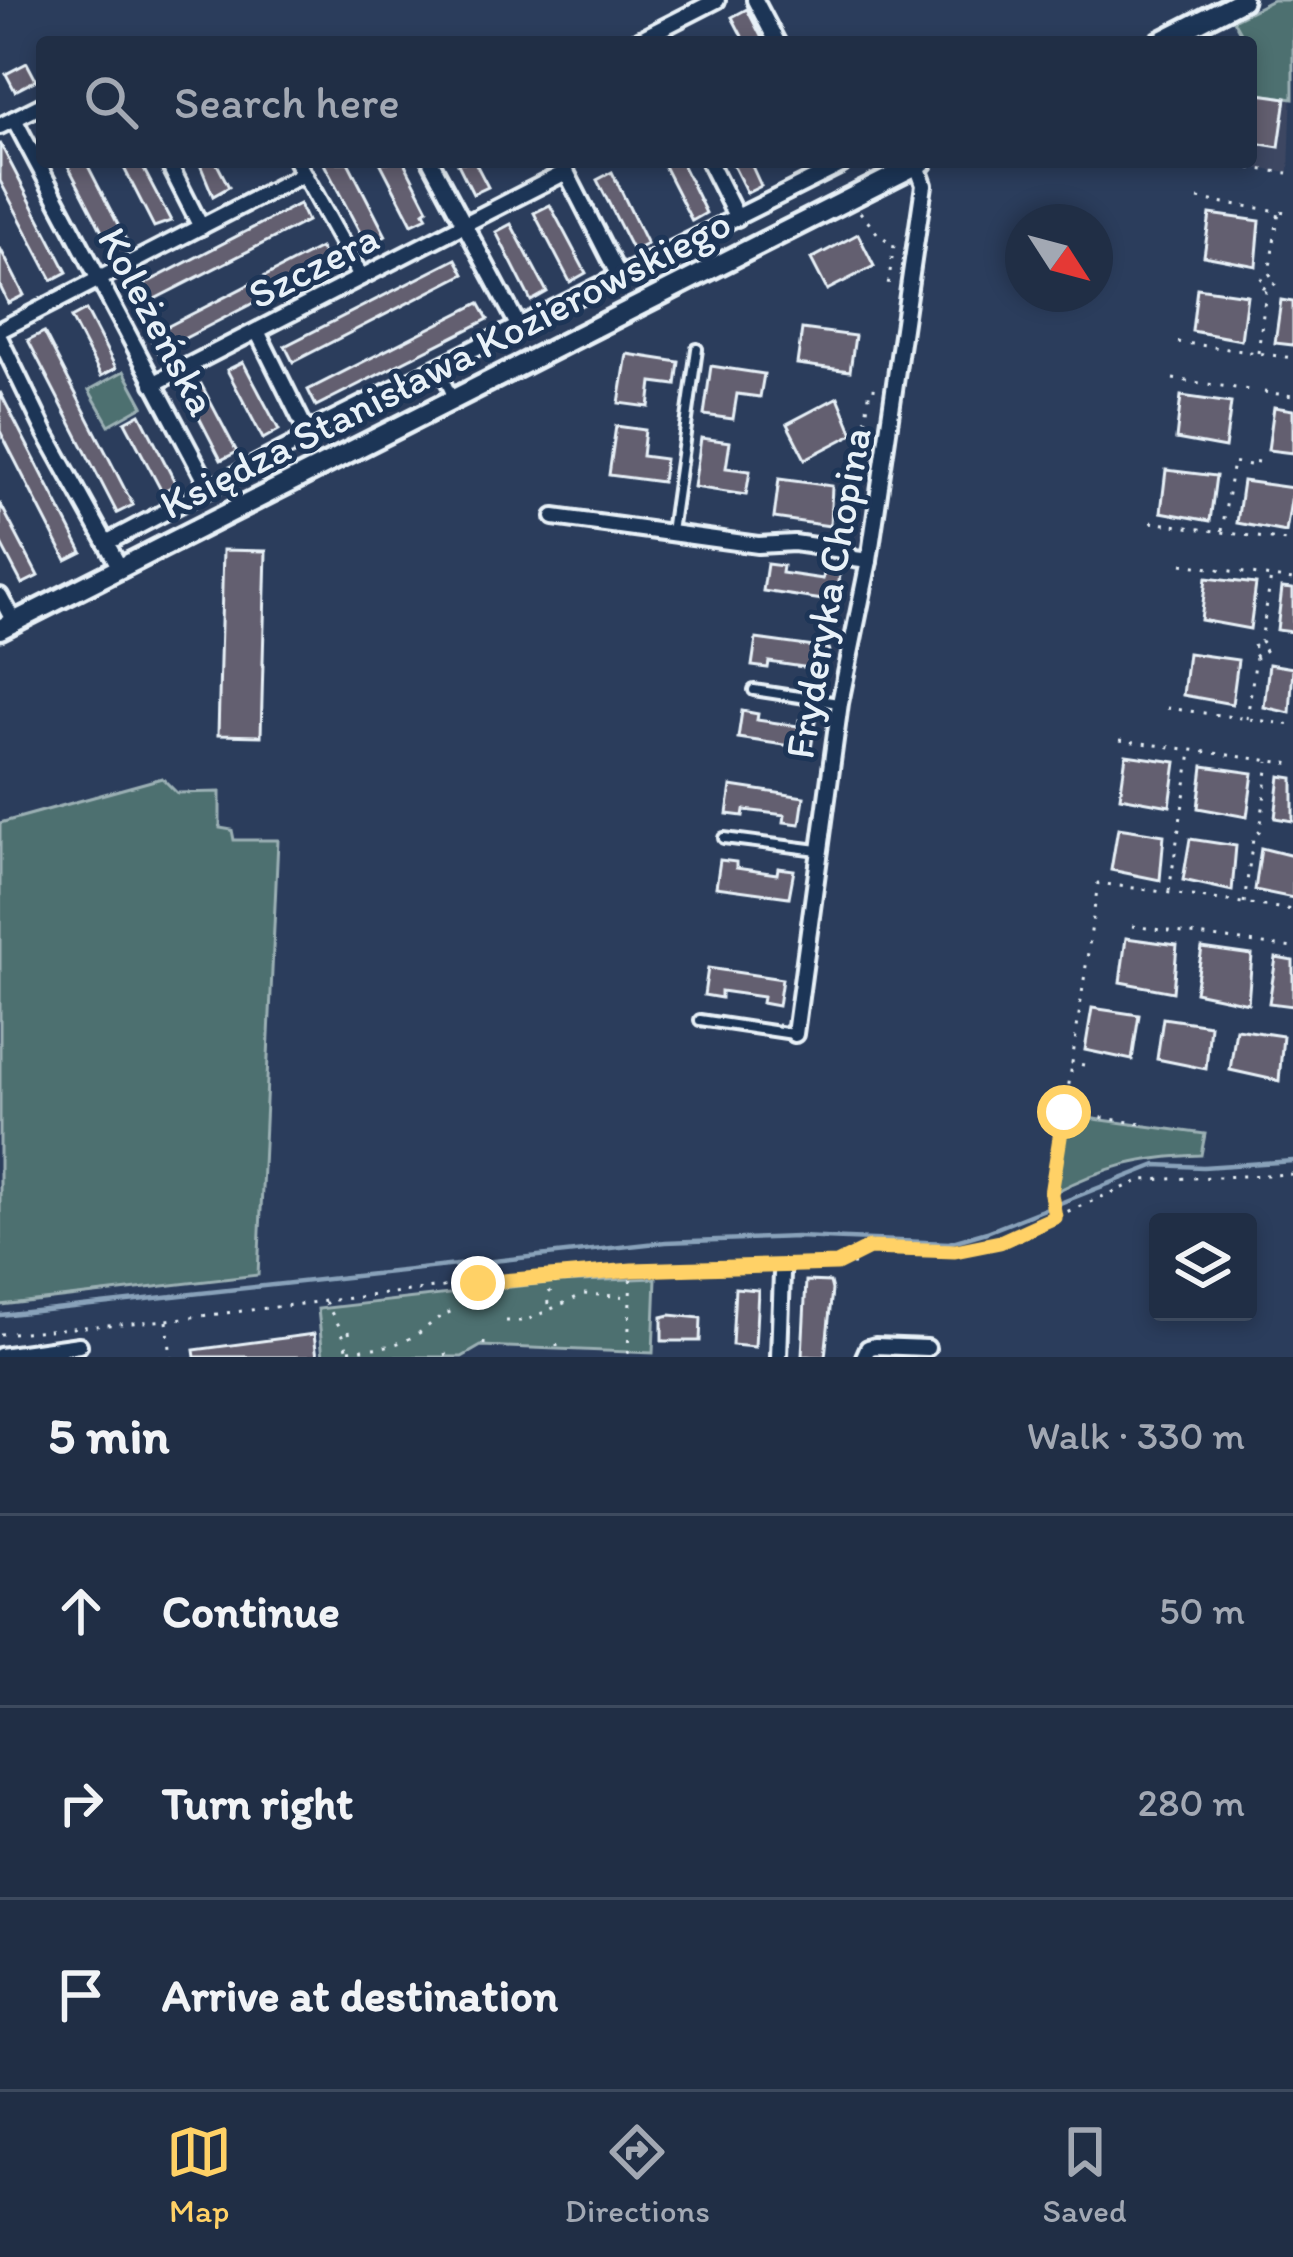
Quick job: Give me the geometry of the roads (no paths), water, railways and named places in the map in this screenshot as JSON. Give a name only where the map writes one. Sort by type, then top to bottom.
[{"type":"street","points":[[650,36],[717,0]]},
{"type":"street","points":[[755,0],[774,36]]},
{"type":"street","points":[[1172,36],[1243,0]]},
{"type":"street","points":[[7,123],[36,108]]},
{"type":"street","name":"Koleżeńska","points":[[7,123],[100,281],[210,489]]},
{"type":"street","points":[[171,168],[201,227]]},
{"type":"street","points":[[120,568],[0,334],[201,227],[300,168],[361,277]]},
{"type":"street","points":[[434,168],[519,327]]},
{"type":"street","name":"Szczera","points":[[153,384],[464,224],[562,168]]},
{"type":"street","points":[[565,168],[620,276]]},
{"type":"street","points":[[712,168],[737,218]]},
{"type":"street","points":[[106,543],[298,442],[307,432],[833,168]]},
{"type":"street","name":"Księdza Stanisława Kozierowskiego","points":[[7,626],[909,168]]},
{"type":"street","name":"Fryderyka Chopina","points":[[795,1034],[840,703],[869,561],[924,185],[920,168]]},
{"type":"street","points":[[257,332],[307,432]]},
{"type":"street","points":[[554,517],[758,545],[794,542],[869,561]]},
{"type":"street","points":[[0,596],[7,626]]},
{"type":"street","points":[[778,1357],[782,1268]]},
{"type":"street","points":[[0,1356],[79,1345]]},
{"type":"street","points":[[864,1357],[875,1346],[927,1348]]},
{"type":"lane","points":[[671,534],[697,350]]},
{"type":"lane","points":[[438,367],[454,399]]},
{"type":"lane","points":[[754,690],[840,703]]},
{"type":"lane","points":[[724,838],[819,850]]},
{"type":"lane","points":[[700,1019],[795,1034]]},
{"type":"waterway","points":[[0,1315],[666,1242],[797,1237],[949,1243],[1156,1165],[1293,1161]]}]
